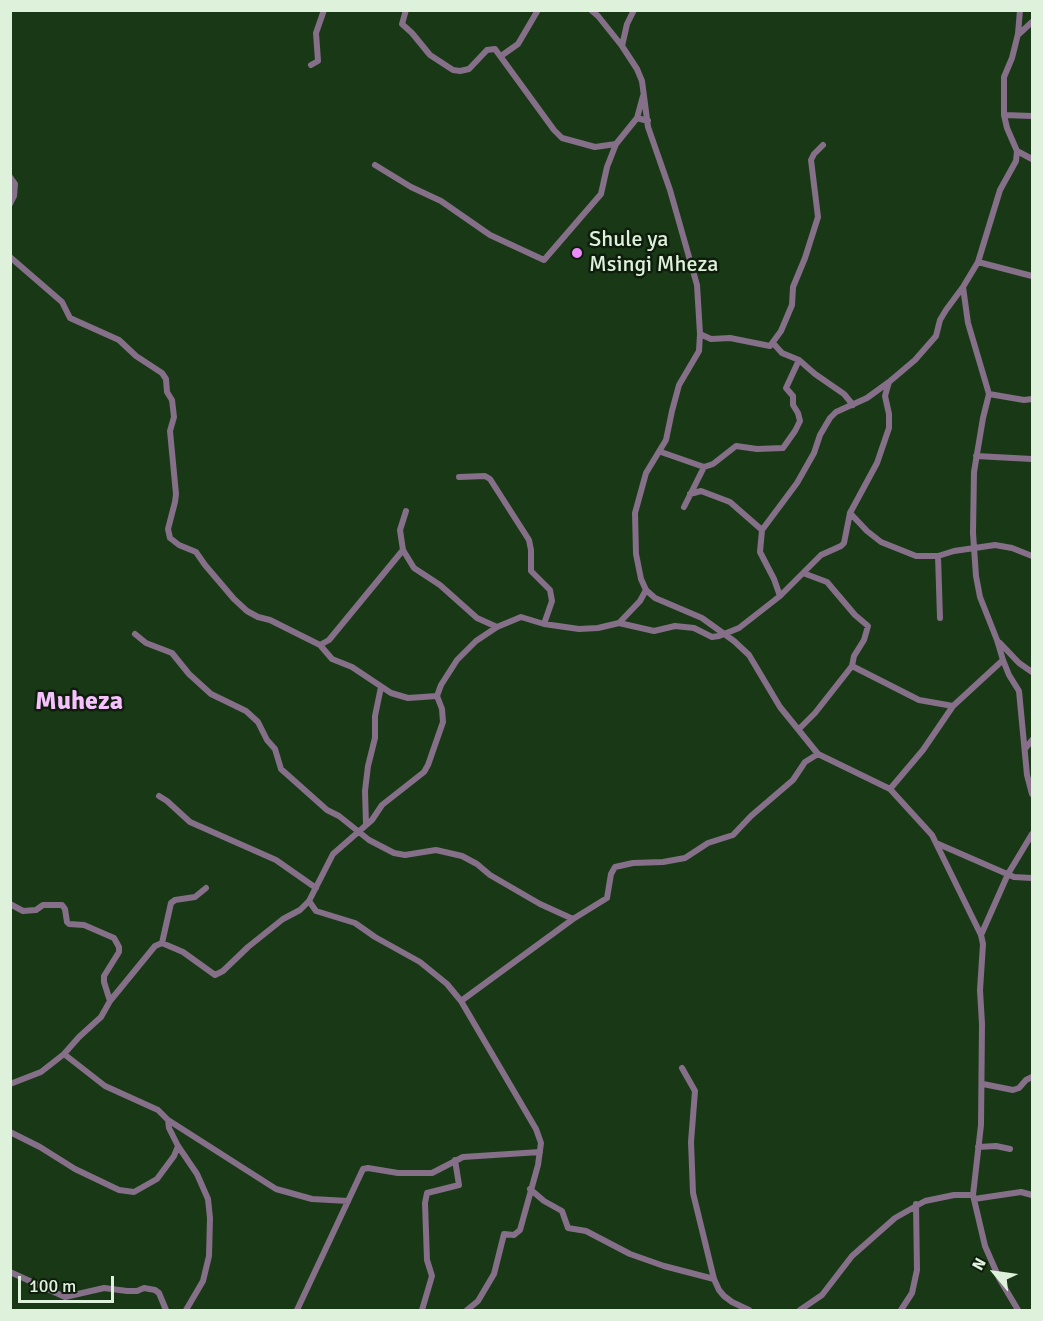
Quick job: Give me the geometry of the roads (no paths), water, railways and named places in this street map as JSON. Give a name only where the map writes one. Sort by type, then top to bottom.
[{"type":"street","points":[[311,65],[318,61],[316,33],[324,10]]},
{"type":"street","points":[[406,10],[402,24],[430,55],[453,70],[469,69],[491,48],[495,49],[562,138],[595,147],[616,144]]},
{"type":"street","points":[[501,56],[518,44],[538,10]]},
{"type":"street","points":[[591,10],[622,46],[637,69],[644,92],[654,147],[680,220],[697,285],[699,351],[679,385],[666,440],[661,452],[646,473],[635,513],[636,554],[641,579],[646,590],[662,602],[702,618],[735,641],[749,655],[780,707],[818,754],[890,789],[921,823],[935,843],[981,935],[983,944],[980,990],[982,1084],[974,1197],[985,1246],[999,1278],[1018,1311]]},
{"type":"street","points":[[622,46],[627,24],[634,10]]},
{"type":"street","points":[[780,596],[760,552],[762,530],[797,483],[830,418],[836,412],[867,398],[915,360],[936,336],[946,310],[963,288],[978,262],[1000,190],[1016,161],[1017,151],[1007,128],[1005,115],[1004,77],[1018,34],[1020,10]]},
{"type":"street","points":[[1018,34],[1032,22]]},
{"type":"street","points":[[375,165],[411,187],[441,201],[490,235],[544,260],[601,194],[607,167],[616,144],[637,118],[644,92]]},
{"type":"street","points":[[1005,115],[1032,116]]},
{"type":"street","points":[[637,118],[648,121]]},
{"type":"street","points":[[700,334],[711,339],[730,338],[766,346],[773,343],[792,305],[793,287],[806,258],[818,217],[812,160],[813,154],[823,145]]},
{"type":"street","points":[[1017,151],[1032,159]]},
{"type":"street","points":[[10,177],[15,184],[14,196],[10,204]]},
{"type":"street","points":[[10,257],[62,302],[70,318],[119,340],[166,379],[174,417],[170,431],[176,494],[168,529],[170,538],[179,545],[196,552],[205,566],[234,599],[248,611],[320,645],[332,659],[352,667],[381,687],[408,698],[437,696]]},
{"type":"street","points":[[978,262],[1032,276]]},
{"type":"street","points":[[963,288],[968,322],[989,394],[976,456],[974,492],[975,548],[980,597],[1009,675],[1019,691],[1027,775],[1032,794]]},
{"type":"street","points":[[773,343],[782,353],[799,360],[844,394],[853,405]]},
{"type":"street","points":[[661,452],[704,467],[713,464],[736,446],[757,449],[780,448],[787,443],[800,421],[793,405],[793,396],[786,388],[799,360]]},
{"type":"street","points":[[885,396],[889,382]]},
{"type":"street","points":[[10,1084],[41,1072],[64,1054],[101,1017],[110,1001],[155,946],[162,943],[183,952],[215,975],[223,971],[248,947],[283,920],[300,910],[309,901],[333,854],[372,820],[382,805],[424,772],[442,722],[442,709],[437,696],[446,675],[476,641],[497,627],[521,617],[544,624],[579,629],[598,628],[619,623],[654,631],[675,626],[694,628],[712,637],[724,635],[739,628],[780,596],[821,555],[844,543],[849,513],[877,463],[889,428],[885,396],[879,388]]},
{"type":"street","points":[[989,394],[1024,400],[1032,399]]},
{"type":"street","points":[[976,456],[1032,459]]},
{"type":"street","points":[[684,507],[704,467]]},
{"type":"street","points":[[459,477],[485,476],[490,479],[529,540],[531,571],[550,590],[552,601],[544,624]]},
{"type":"street","points":[[690,494],[701,491],[730,502],[762,530]]},
{"type":"street","points":[[406,511],[400,530],[403,550],[414,568],[440,585],[477,618],[497,627]]},
{"type":"street","points":[[849,513],[881,542],[916,556],[938,556],[995,545],[1012,548],[1032,556]]},
{"type":"street","points":[[320,645],[329,640],[403,550]]},
{"type":"street","points":[[938,556],[940,618]]},
{"type":"street","points":[[799,729],[815,713],[852,666],[854,656],[867,630],[866,623],[855,615],[827,582],[803,573]]},
{"type":"street","points":[[619,623],[640,601],[646,590]]},
{"type":"street","points":[[135,634],[146,643],[172,653],[189,674],[211,694],[246,711],[258,722],[267,740],[275,749],[281,769],[327,810],[380,846],[394,853],[405,855],[436,850],[462,856],[540,904],[573,919]]},
{"type":"street","points":[[997,640],[1012,657],[1032,672]]},
{"type":"street","points":[[890,789],[923,750],[953,706],[1003,660]]},
{"type":"street","points":[[852,666],[919,700],[953,706]]},
{"type":"street","points":[[366,824],[365,791],[375,738],[375,716],[381,687]]},
{"type":"street","points":[[1025,749],[1032,740]]},
{"type":"street","points":[[461,1001],[573,919],[607,898],[611,874],[615,867],[633,862],[663,862],[685,858],[708,843],[733,835],[751,816],[793,780],[805,762],[818,754]]},
{"type":"street","points":[[159,796],[190,822],[276,860],[316,888]]},
{"type":"street","points":[[981,935],[1008,874],[1032,834]]},
{"type":"street","points":[[935,843],[1014,877],[1032,878]]},
{"type":"street","points":[[162,943],[171,903],[175,900],[195,897],[206,888]]},
{"type":"street","points":[[309,901],[316,911],[355,922],[375,937],[420,962],[447,984],[461,1001],[532,1121],[541,1143],[520,1230],[514,1235],[504,1234],[494,1274],[478,1301],[467,1311]]},
{"type":"street","points":[[10,904],[23,911],[36,910],[43,905],[62,905],[66,909],[69,924],[84,925],[114,938],[119,952],[104,976],[110,1001]]},
{"type":"street","points":[[64,1054],[105,1086],[158,1110],[168,1120],[276,1189],[312,1199],[348,1201]]},
{"type":"street","points":[[682,1068],[695,1091],[691,1142],[693,1193],[714,1279],[724,1296],[749,1311]]},
{"type":"street","points":[[982,1084],[1013,1090],[1032,1077]]},
{"type":"street","points":[[168,1120],[169,1128],[178,1146],[197,1174],[208,1199],[210,1218],[209,1256],[203,1281],[186,1311]]},
{"type":"street","points":[[10,1132],[40,1147],[75,1169],[119,1190],[134,1192],[157,1179],[174,1156],[178,1146]]},
{"type":"street","points":[[978,1147],[996,1146],[1010,1149]]},
{"type":"street","points":[[297,1311],[363,1169],[398,1173],[432,1173],[455,1160],[540,1152]]},
{"type":"street","points":[[422,1311],[432,1276],[427,1260],[424,1203],[427,1193],[459,1185],[455,1160]]},
{"type":"street","points":[[530,1189],[544,1201],[562,1211],[568,1228],[586,1231],[630,1254],[664,1266],[714,1279]]},
{"type":"street","points":[[800,1311],[822,1295],[852,1256],[895,1218],[916,1204],[954,1195],[974,1197],[1021,1192],[1032,1195]]},
{"type":"street","points":[[901,1311],[912,1293],[917,1270],[916,1204]]},
{"type":"street","points":[[10,1272],[65,1297],[104,1288],[127,1291],[144,1288],[155,1290],[159,1293],[166,1311]]},
{"type":"place","name":"Shule ya Msingi Mheza","points":[[577,253]]},
{"type":"district","name":"Muheza","points":[[79,702]]}]
